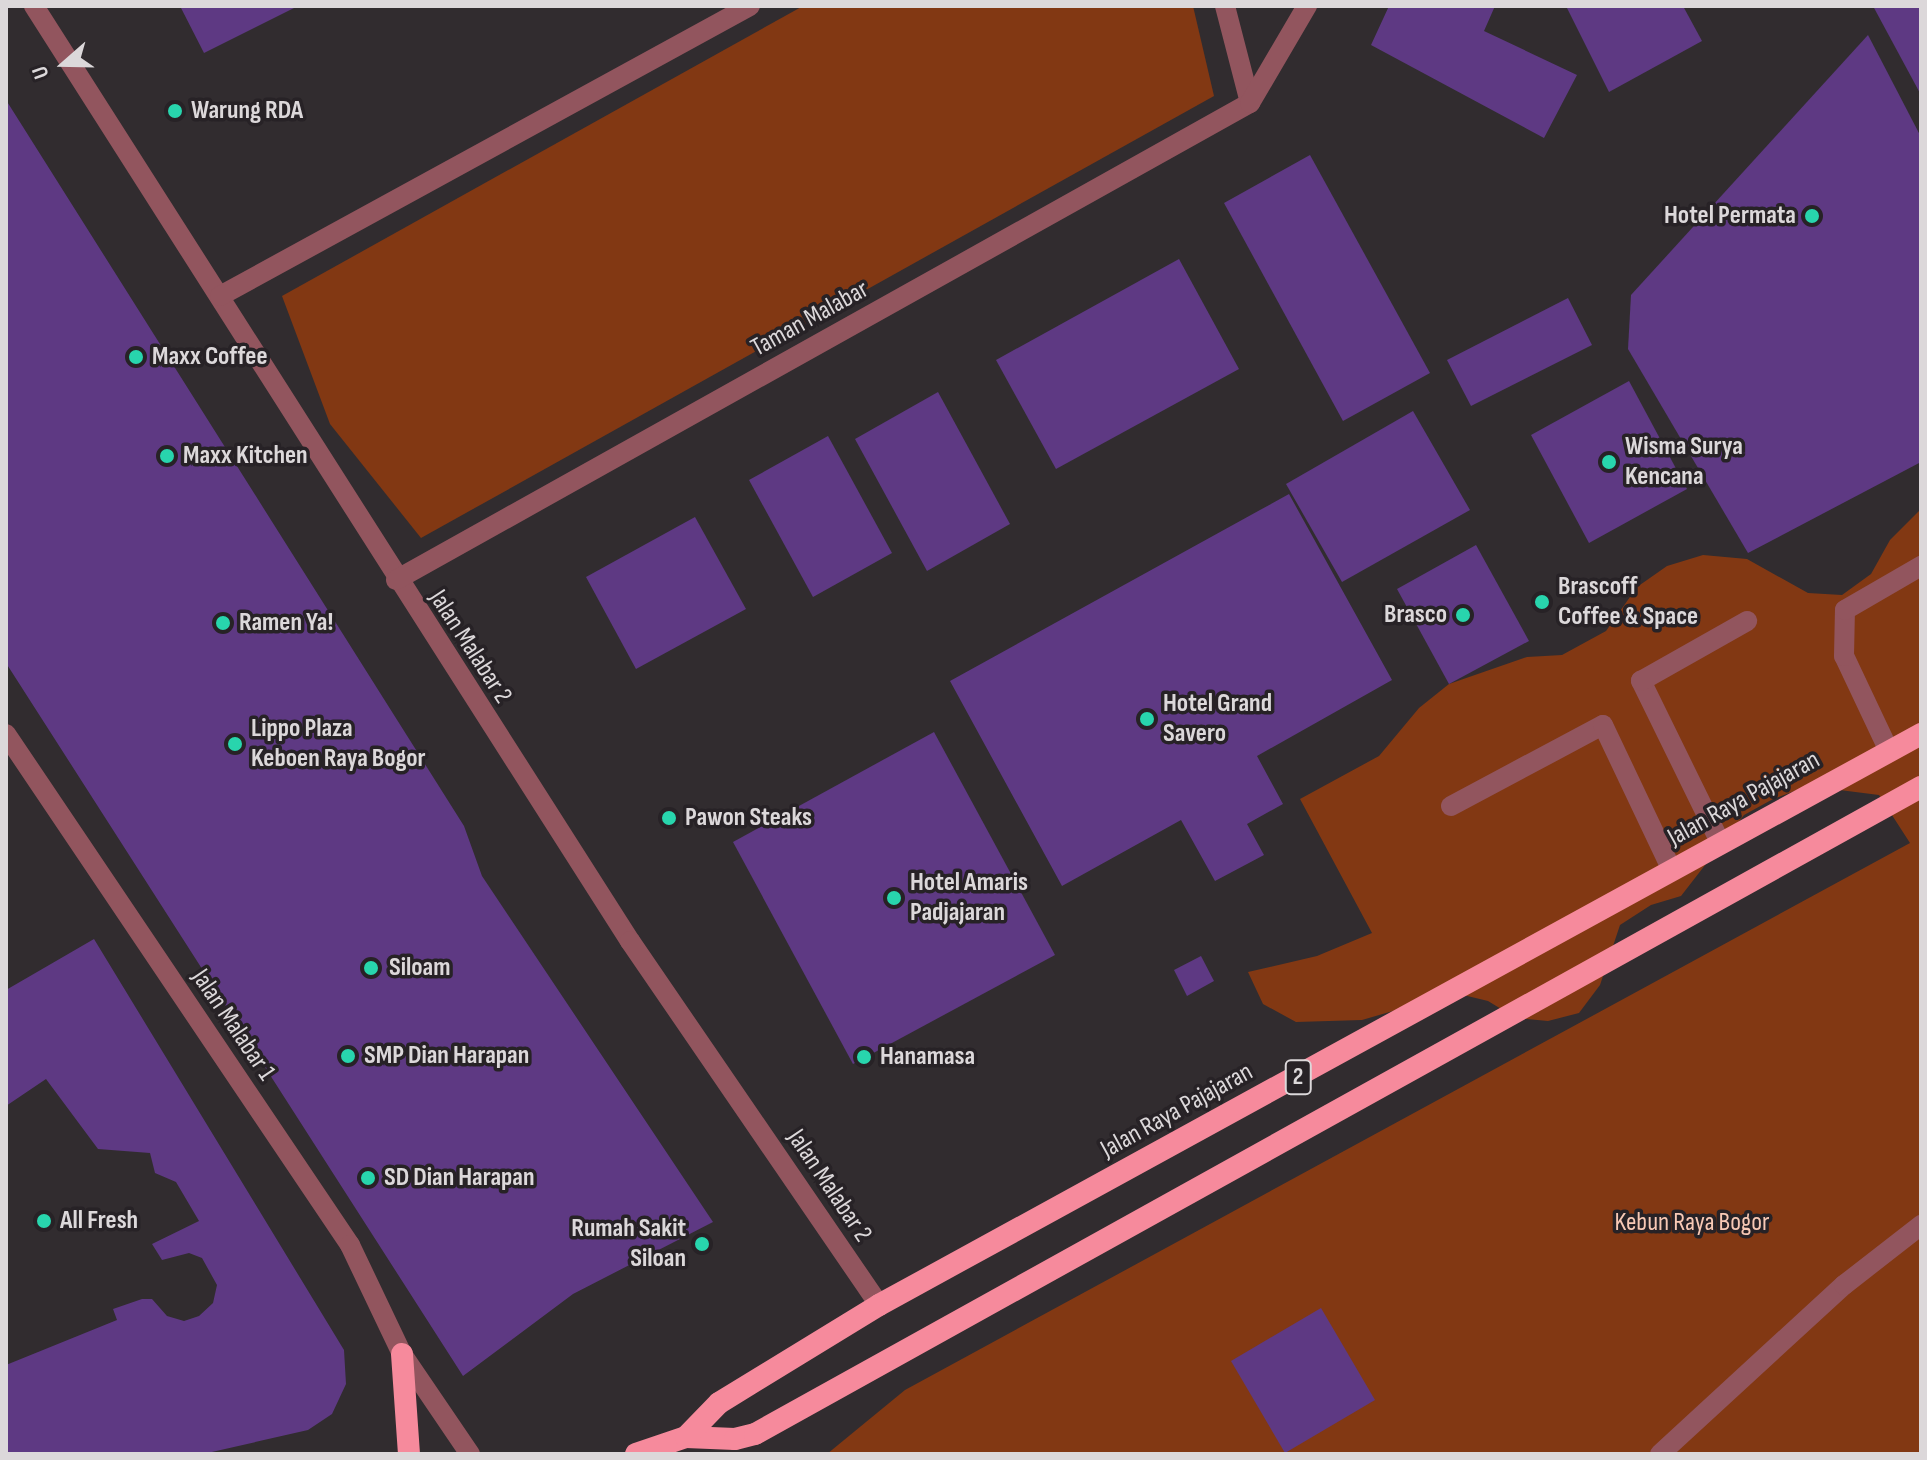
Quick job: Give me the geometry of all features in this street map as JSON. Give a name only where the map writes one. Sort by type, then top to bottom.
[{"type":"highway","name":"Jalan Raya Pajajaran","points":[[636,1454],[682,1446],[719,1403],[879,1305],[1921,734]]},
{"type":"highway","name":"2","points":[[682,1446],[755,1434],[1921,787]]},
{"type":"highway","points":[[402,1354],[409,1454]]},
{"type":"street","name":"Jalan Malabar 2","points":[[34,6],[220,296],[396,580],[630,941],[879,1305]]},
{"type":"street","points":[[220,296],[750,6]]},
{"type":"street","points":[[1225,6],[1250,103]]},
{"type":"street","points":[[1250,103],[1307,6]]},
{"type":"street","name":"Taman Malabar","points":[[396,580],[1250,103]]},
{"type":"street","points":[[1889,751],[1844,656],[1845,610],[1921,566]]},
{"type":"street","points":[[1721,844],[1641,681],[1747,621]]},
{"type":"street","points":[[1451,806],[1603,725],[1672,870]]},
{"type":"street","name":"Jalan Malabar 1","points":[[6,734],[350,1245],[402,1354],[470,1454]]},
{"type":"street","points":[[1660,1454],[1844,1285],[1921,1225]]},
{"type":"green space","points":[[803,6],[1193,6],[1214,96],[421,538],[330,424],[282,296]]},
{"type":"green space","name":"Kebun Raya Bogor","points":[[1921,509],[1921,1454],[827,1454],[905,1390],[1910,843],[1879,795],[1808,786],[1773,799],[1744,815],[1681,896],[1651,905],[1620,925],[1600,985],[1579,1013],[1548,1021],[1516,1018],[1488,1001],[1455,993],[1362,1020],[1296,1022],[1263,1004],[1248,972],[1317,956],[1372,933],[1300,799],[1379,756],[1419,708],[1449,684],[1527,657],[1562,655],[1606,631],[1637,587],[1667,566],[1703,555],[1747,559],[1808,593],[1842,595],[1871,574],[1890,540]]},
{"type":"building","points":[[180,6],[298,6],[204,53]]},
{"type":"building","points":[[1389,6],[1495,6],[1484,31],[1577,75],[1544,138],[1371,45]]},
{"type":"building","points":[[1566,6],[1683,6],[1702,41],[1609,92]]},
{"type":"building","points":[[1873,6],[1921,6],[1921,95]]},
{"type":"building","name":"Hotel Permata","points":[[1868,35],[1921,137],[1921,462],[1748,553],[1628,349],[1631,295]]},
{"type":"building","name":"Lippo Plaza Keboen Raya Bogor","points":[[6,100],[464,826],[482,876],[713,1222],[573,1294],[463,1376],[6,663]]},
{"type":"building","points":[[1310,155],[1430,373],[1343,421],[1224,203]]},
{"type":"building","points":[[1179,259],[1239,369],[1056,469],[996,360]]},
{"type":"building","points":[[1568,298],[1592,345],[1471,406],[1447,360]]},
{"type":"building","name":"Wisma Surya Kencana","points":[[1629,381],[1687,489],[1589,543],[1531,435]]},
{"type":"building","points":[[938,392],[1010,524],[927,571],[855,439]]},
{"type":"building","points":[[1413,411],[1470,510],[1342,582],[1286,484]]},
{"type":"building","points":[[828,436],[892,553],[813,597],[749,480]]},
{"type":"building","name":"Hotel Grand Savero","points":[[1289,494],[1392,680],[1257,756],[1283,804],[1247,824],[1264,855],[1215,881],[1181,820],[1062,886],[950,681]]},
{"type":"building","points":[[695,517],[746,609],[636,669],[586,577]]},
{"type":"building","name":"Brasco","points":[[1476,545],[1529,641],[1449,684],[1397,589]]},
{"type":"building","name":"Hotel Amaris Padjajaran","points":[[934,732],[1055,955],[853,1064],[733,842]]},
{"type":"building","points":[[94,939],[344,1350],[346,1384],[332,1414],[308,1430],[203,1454],[6,1454],[6,1365],[117,1320],[113,1309],[142,1299],[152,1299],[167,1316],[184,1321],[199,1316],[213,1303],[217,1285],[202,1258],[189,1253],[162,1260],[152,1244],[199,1221],[176,1182],[155,1173],[150,1153],[98,1149],[46,1079],[6,1106],[6,990]]},
{"type":"building","points":[[1201,956],[1214,981],[1187,996],[1174,970]]},
{"type":"building","points":[[1321,1308],[1375,1400],[1285,1453],[1231,1361]]},
{"type":"place","name":"Warung RDA","points":[[175,111]]},
{"type":"place","name":"Hotel Permata","points":[[1812,216]]},
{"type":"place","name":"Maxx Coffee","points":[[136,357]]},
{"type":"place","name":"Maxx Kitchen","points":[[167,456]]},
{"type":"place","name":"Wisma Surya Kencana","points":[[1609,462]]},
{"type":"place","name":"Brascoff Coffee & Space","points":[[1542,602]]},
{"type":"place","name":"Brasco","points":[[1463,615]]},
{"type":"place","name":"Ramen Ya!","points":[[223,623]]},
{"type":"place","name":"Hotel Grand Savero","points":[[1147,719]]},
{"type":"place","name":"Lippo Plaza Keboen Raya Bogor","points":[[235,744]]},
{"type":"place","name":"Pawon Steaks","points":[[669,818]]},
{"type":"place","name":"Hotel Amaris Padjajaran","points":[[894,898]]},
{"type":"place","name":"Siloam","points":[[371,968]]},
{"type":"place","name":"SMP Dian Harapan","points":[[348,1056]]},
{"type":"place","name":"Hanamasa","points":[[864,1057]]},
{"type":"place","name":"SD Dian Harapan","points":[[368,1178]]},
{"type":"place","name":"All Fresh","points":[[44,1221]]},
{"type":"place","name":"Rumah Sakit Siloan","points":[[702,1244]]}]
